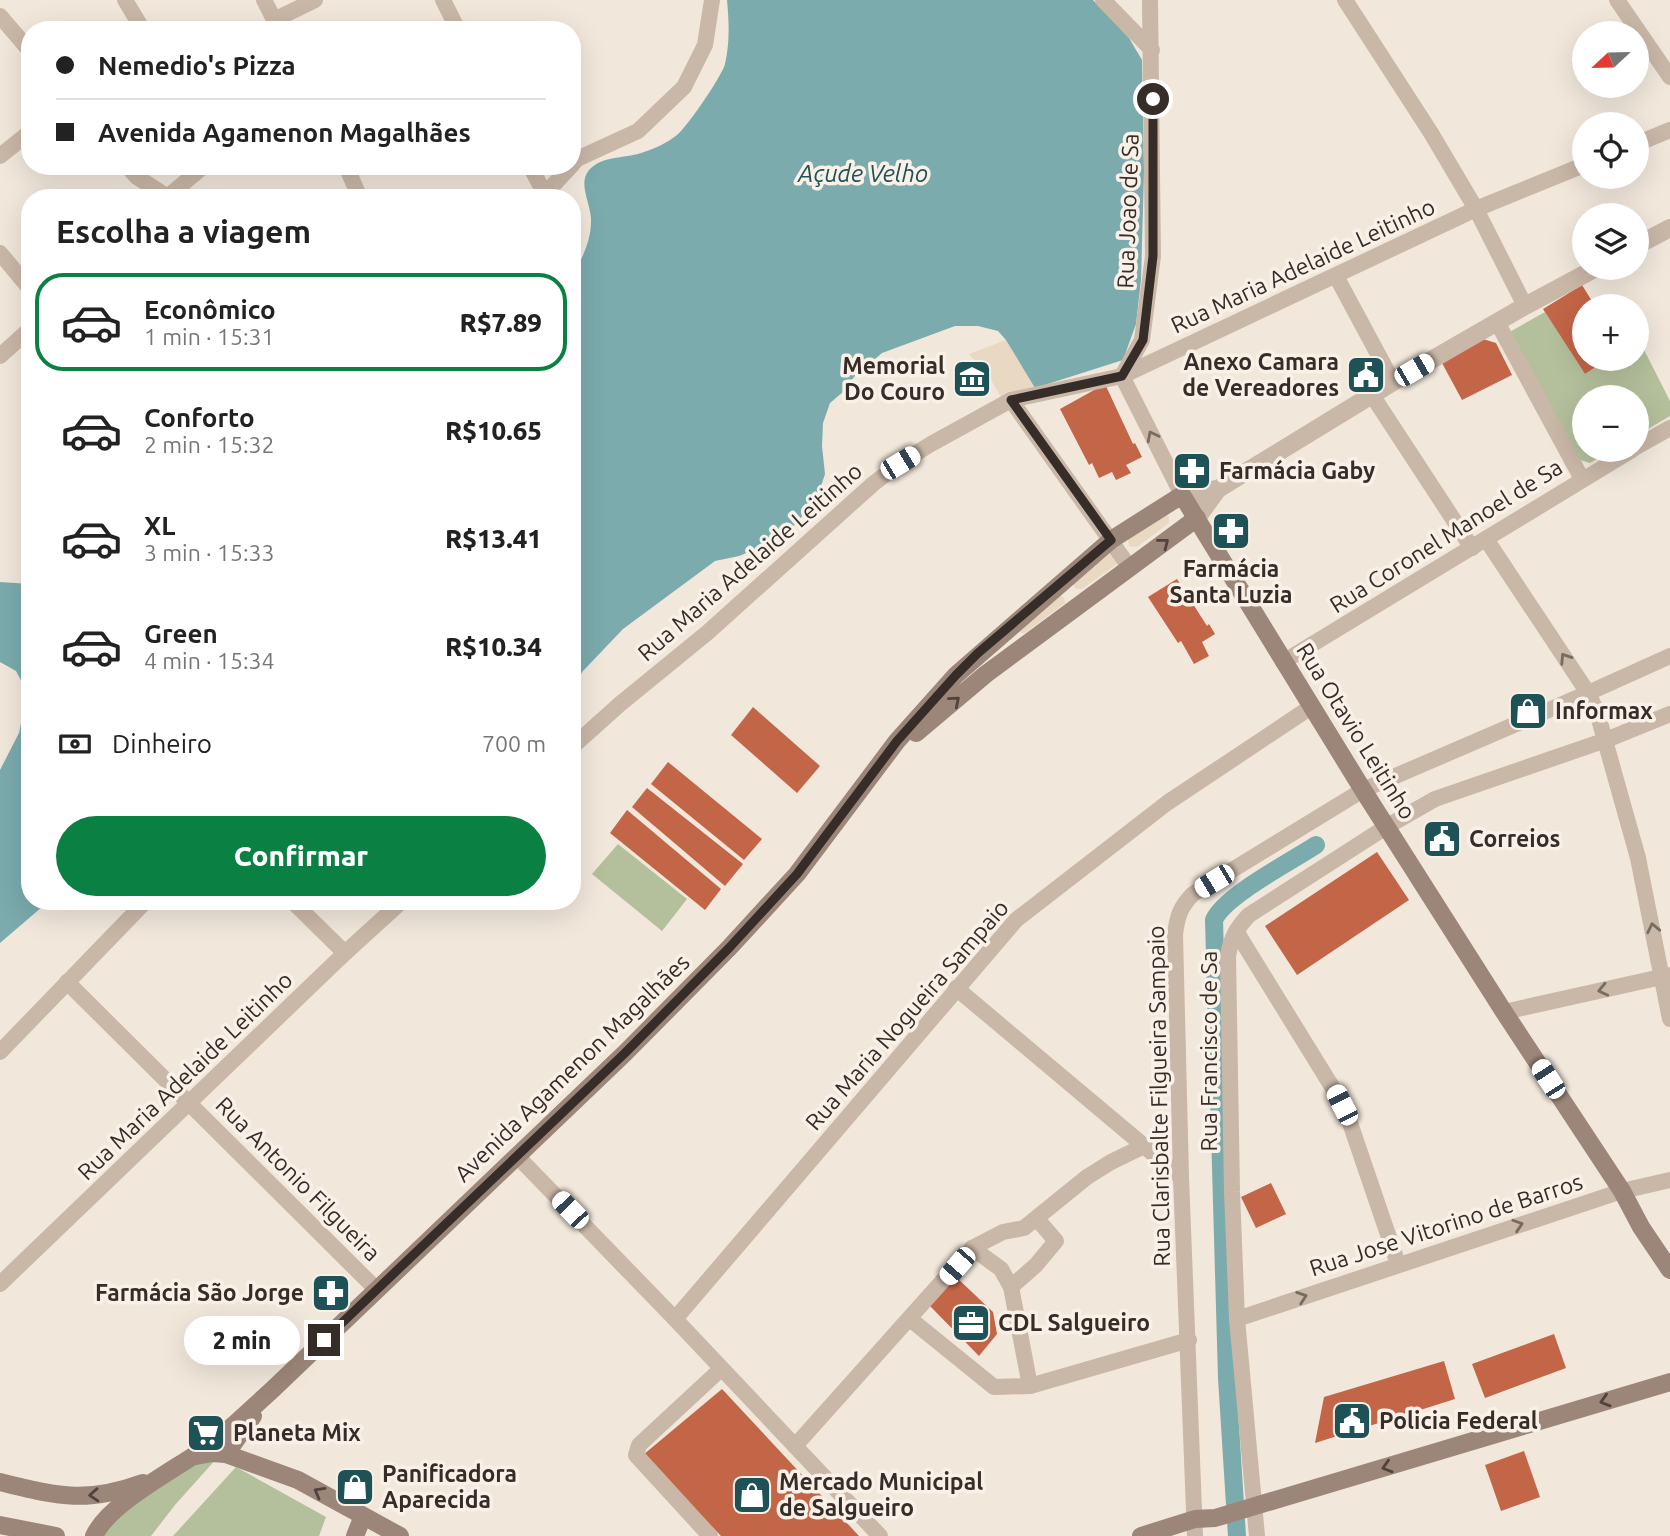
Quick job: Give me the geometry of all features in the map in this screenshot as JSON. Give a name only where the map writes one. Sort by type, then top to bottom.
[{"type":"main road","name":"Rua Otavio Leitinho","points":[[1182,495],[1386,827],[1670,1270]]},
{"type":"main road","name":"Avenida Agamenon Magalhães","points":[[271,1391],[625,1053],[729,948],[797,874],[883,760],[942,690],[1006,629],[1111,540],[1182,495]]},
{"type":"main road","name":"Avenida Agamenon Magalhães","points":[[883,760],[1020,650],[1197,518]]},
{"type":"main road","points":[[1059,584],[1079,606]]},
{"type":"main road","points":[[1006,629],[1020,650]]},
{"type":"main road","name":"Rua Otavio Leitinho","points":[[1625,1197],[1638,1208],[1670,1254]]},
{"type":"main road","points":[[1141,1536],[1195,1528],[1215,1518],[1670,1382]]},
{"type":"main road","points":[[226,1454],[271,1391]]},
{"type":"main road","points":[[94,1536],[98,1527],[112,1513],[215,1440],[271,1391]]},
{"type":"main road","points":[[192,1457],[212,1453],[226,1454],[298,1480],[400,1536]]},
{"type":"main road","points":[[0,1482],[67,1496],[92,1496],[114,1494],[160,1477]]},
{"type":"main road","points":[[355,1536],[363,1516]]},
{"type":"main road","points":[[0,1525],[56,1536]]},
{"type":"street","points":[[125,0],[138,21]]},
{"type":"street","points":[[264,0],[275,21]]},
{"type":"street","points":[[283,21],[315,0]]},
{"type":"street","points":[[443,0],[454,21]]},
{"type":"street","points":[[581,157],[638,131],[684,87],[705,45],[712,0]]},
{"type":"street","points":[[1102,0],[1152,50]]},
{"type":"street","name":"Rua Joao de Sa","points":[[1122,376],[1143,340],[1153,256],[1150,0]]},
{"type":"street","points":[[1345,0],[1431,133],[1476,209],[1525,306]]},
{"type":"street","points":[[1617,0],[1670,77]]},
{"type":"street","points":[[0,16],[21,40]]},
{"type":"street","points":[[1649,139],[1670,130]]},
{"type":"street","points":[[0,156],[21,139]]},
{"type":"street","name":"Rua Maria Adelaide Leitinho","points":[[581,739],[707,633],[873,484],[910,456],[1011,400],[1122,376],[1476,209],[1572,170]]},
{"type":"street","points":[[135,175],[155,189]]},
{"type":"street","points":[[177,189],[193,175]]},
{"type":"street","points":[[552,189],[564,175]]},
{"type":"street","points":[[1649,239],[1670,228]]},
{"type":"street","points":[[0,253],[21,278]]},
{"type":"street","points":[[1336,276],[1393,382]]},
{"type":"street","points":[[1197,518],[1219,489],[1393,382],[1574,280]]},
{"type":"street","points":[[1497,322],[1581,480]]},
{"type":"street","points":[[0,356],[21,337]]},
{"type":"street","points":[[1122,376],[1182,495],[1219,489]]},
{"type":"street","points":[[1372,395],[1472,548]]},
{"type":"street","points":[[1011,400],[1130,568]]},
{"type":"street","name":"Rua Coronel Manoel de Sa","points":[[1649,440],[1670,428]]},
{"type":"street","name":"Rua Coronel Manoel de Sa","points":[[1283,662],[1612,462]]},
{"type":"street","points":[[1486,539],[1588,693],[1606,740],[1638,858],[1666,976],[1670,1019]]},
{"type":"street","name":"Rua Clarisbalte Filgueira Sampaio","points":[[1195,1528],[1181,1177],[1177,916],[1182,904],[1193,894],[1363,790],[1670,656]]},
{"type":"street","name":"Rua Maria Nogueira Sampaio","points":[[675,1319],[1016,920],[1167,803],[1311,707]]},
{"type":"street","name":"Rua Francisco de Sa","points":[[1257,1536],[1247,1509],[1232,1192],[1228,956],[1236,931],[1248,915],[1417,808],[1461,789],[1606,740],[1670,714]]},
{"type":"street","points":[[0,1052],[137,910]]},
{"type":"street","points":[[301,910],[345,953]]},
{"type":"street","name":"Rua Maria Adelaide Leitinho","points":[[0,1284],[392,910]]},
{"type":"street","points":[[1236,931],[1334,1090],[1349,1120],[1398,1264]]},
{"type":"street","points":[[1504,1012],[1666,976]]},
{"type":"street","name":"Rua Antonio Filgueira","points":[[67,982],[377,1290]]},
{"type":"street","points":[[956,988],[1181,1177]]},
{"type":"street","points":[[795,1446],[972,1248],[1003,1232],[1024,1228],[1087,1177],[1144,1146]]},
{"type":"street","points":[[517,1156],[880,1536]]},
{"type":"street","name":"Rua Jose Vitorino de Barros","points":[[1237,1319],[1398,1264],[1625,1197],[1670,1180]]},
{"type":"street","points":[[1011,1287],[1036,1265],[1056,1241],[1037,1219]]},
{"type":"street","points":[[972,1248],[1001,1269],[1011,1287],[1030,1386]]},
{"type":"street","points":[[911,1319],[994,1387],[1030,1386],[1189,1339]]},
{"type":"street","points":[[710,1536],[636,1455],[639,1445],[721,1369]]},
{"type":"green space","points":[[1545,312],[1572,354],[1572,371],[1583,371],[1585,374],[1590,371],[1649,371],[1649,360],[1670,401],[1670,416],[1649,428],[1649,385],[1572,385],[1572,450],[1506,334]]},
{"type":"green space","points":[[618,844],[687,899],[662,931],[592,874]]},
{"type":"green space","points":[[199,1458],[217,1458],[151,1536],[100,1536],[114,1516]]},
{"type":"green space","points":[[236,1467],[326,1517],[319,1536],[173,1536]]},
{"type":"shaded area","points":[[1006,340],[1035,388],[1002,399],[990,378],[969,354]]},
{"type":"shaded area","points":[[1164,515],[1169,516],[1169,523],[1137,547],[1129,546],[1128,538]]},
{"type":"shaded area","points":[[1110,552],[1118,561],[1117,564],[1082,589],[1076,589],[1074,581]]},
{"type":"shaded area","points":[[1060,595],[1065,603],[1025,633],[1021,633],[1019,630]]},
{"type":"water","name":"Açude Velho","points":[[727,0],[1093,0],[1129,38],[1142,60],[1144,172],[1141,280],[1136,324],[1123,360],[1035,388],[998,331],[978,326],[955,326],[882,353],[854,377],[830,403],[823,423],[825,474],[818,495],[797,523],[777,540],[739,556],[715,561],[623,629],[581,674],[581,259],[591,229],[584,182],[589,170],[595,165],[648,150],[677,135],[711,90],[722,70],[729,32]]},
{"type":"water","points":[[0,582],[21,583],[21,680],[16,671],[0,662]]},
{"type":"water","points":[[21,723],[21,910],[38,910],[0,943],[0,770],[19,733]]},
{"type":"building","points":[[1582,285],[1588,294],[1572,294],[1572,354],[1543,309]]},
{"type":"building","points":[[1483,339],[1496,343],[1512,375],[1462,400],[1442,363]]},
{"type":"building","points":[[1105,384],[1133,444],[1135,443],[1142,457],[1126,465],[1131,473],[1116,480],[1112,472],[1099,478],[1092,463],[1089,465],[1060,409]]},
{"type":"building","points":[[1177,579],[1215,634],[1202,642],[1209,656],[1194,664],[1181,641],[1178,643],[1148,597]]},
{"type":"building","points":[[753,707],[820,766],[797,793],[731,735]]},
{"type":"building","points":[[668,762],[762,839],[744,860],[651,784]]},
{"type":"building","points":[[647,788],[743,864],[725,886],[632,807]]},
{"type":"building","points":[[627,810],[721,889],[705,910],[610,833]]},
{"type":"building","points":[[1377,852],[1409,900],[1297,975],[1265,926]]},
{"type":"building","points":[[1271,1183],[1286,1214],[1256,1228],[1241,1197]]},
{"type":"building","name":"CDL Salgueiro","points":[[955,1276],[993,1312],[997,1334],[979,1356],[930,1306]]},
{"type":"building","points":[[1554,1334],[1566,1368],[1485,1398],[1472,1364]]},
{"type":"building","name":"Policia Federal","points":[[1444,1361],[1455,1399],[1315,1443],[1324,1397]]},
{"type":"building","name":"Mercado Municipal de Salgueiro","points":[[722,1389],[859,1536],[721,1536],[643,1455]]},
{"type":"building","points":[[1524,1451],[1540,1497],[1501,1511],[1485,1465]]},
{"type":"waterway","points":[[1237,1536],[1227,1378],[1214,920],[1220,911],[1244,890],[1316,845]]},
{"type":"place","name":"Anexo Camara de Vereadores","points":[[1366,375]]},
{"type":"place","name":"Memorial Do Couro","points":[[972,379]]},
{"type":"place","name":"Farmácia Gaby","points":[[1192,471]]},
{"type":"place","name":"Farmácia Santa Luzia","points":[[1231,531]]},
{"type":"place","name":"Informax","points":[[1528,711]]},
{"type":"place","name":"Correios","points":[[1442,839]]},
{"type":"place","name":"Farmácia São Jorge","points":[[331,1293]]},
{"type":"place","name":"CDL Salgueiro","points":[[971,1323]]},
{"type":"place","name":"Policia Federal","points":[[1352,1421]]},
{"type":"place","name":"Planeta Mix","points":[[206,1433]]},
{"type":"place","name":"Panificadora Aparecida","points":[[355,1487]]},
{"type":"place","name":"Mercado Municipal de Salgueiro","points":[[752,1495]]},
{"type":"route","points":[[324,1340],[625,1053],[729,948],[797,874],[897,741],[956,675],[978,653],[1111,540],[1011,400],[1122,376],[1143,340],[1153,256],[1153,99]]}]
